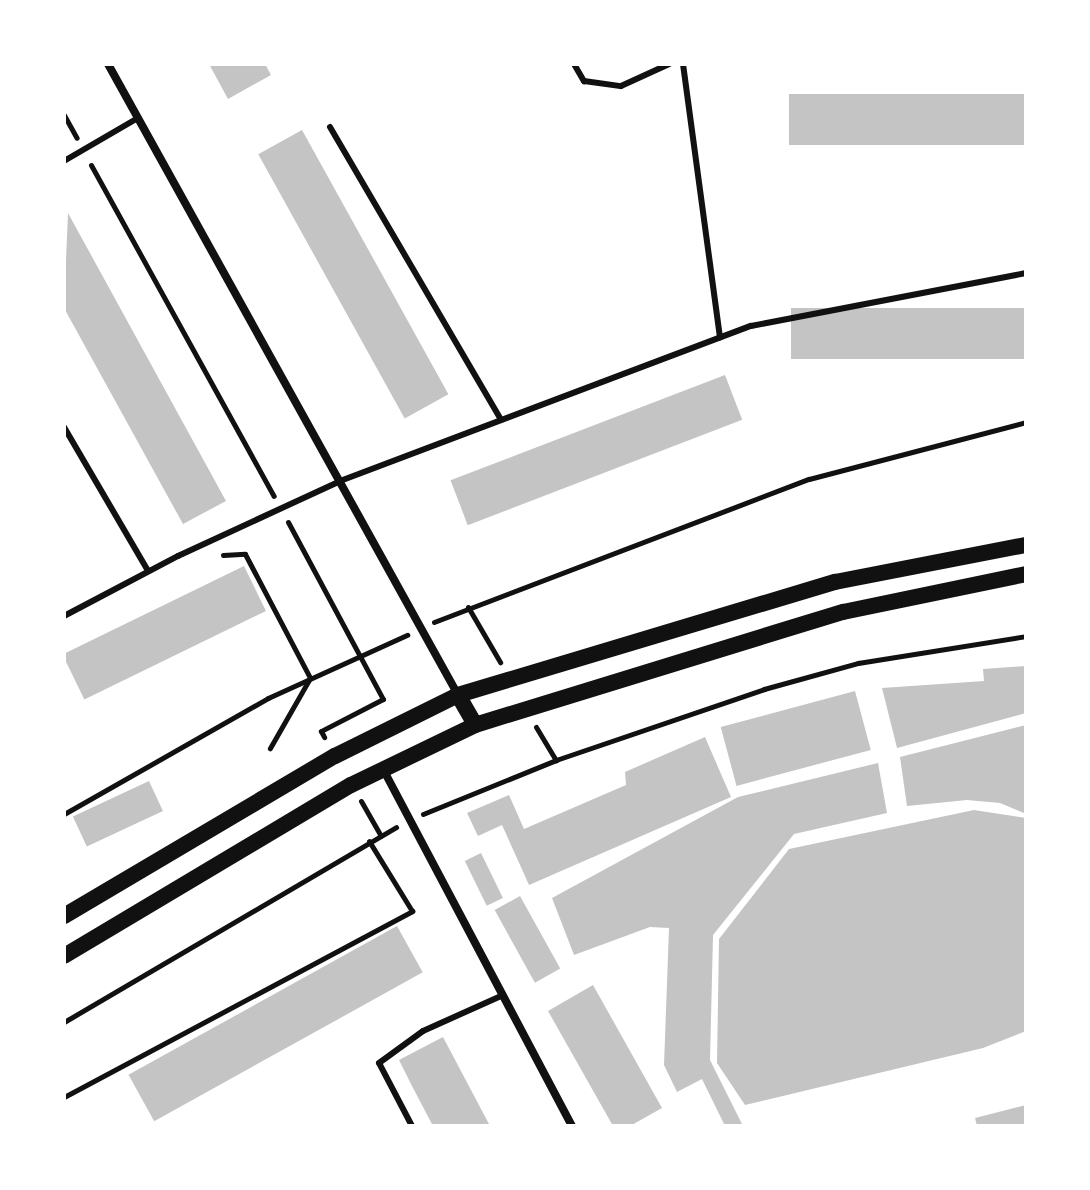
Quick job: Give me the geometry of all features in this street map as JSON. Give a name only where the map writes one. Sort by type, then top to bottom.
[{"type":"main road","points":[[64,916],[335,756],[458,695],[835,582],[1026,545]]},
{"type":"main road","points":[[64,956],[382,768],[475,725],[523,706],[843,612],[1026,574]]},
{"type":"main road","points":[[458,695],[475,725]]},
{"type":"street","points":[[108,64],[458,695]]},
{"type":"street","points":[[382,768],[572,1126]]},
{"type":"lane","points":[[574,64],[584,81],[621,86],[669,64]]},
{"type":"lane","points":[[683,64],[720,338]]},
{"type":"lane","points":[[64,161],[138,118]]},
{"type":"lane","points":[[330,127],[501,420]]},
{"type":"lane","points":[[64,616],[148,571],[340,481],[751,326],[1026,273]]},
{"type":"lane","points":[[64,427],[148,571]]},
{"type":"lane","points":[[412,1126],[379,1063],[423,1031],[503,995]]},
{"type":"path","points":[[64,115],[383,699]]},
{"type":"path","points":[[64,814],[310,678],[422,627],[809,479],[1026,422]]},
{"type":"path","points":[[218,555],[245,554],[310,678]]},
{"type":"path","points":[[64,1022],[369,841],[410,820],[524,772],[764,689],[858,663],[1026,636]]},
{"type":"path","points":[[270,748],[310,678]]},
{"type":"path","points":[[64,1097],[412,911],[369,841]]},
{"type":"building","points":[[209,64],[265,64],[271,75],[228,99]]},
{"type":"building","points":[[789,94],[1026,94],[1026,145],[789,145]]},
{"type":"building","points":[[302,130],[448,394],[405,418],[258,154]]},
{"type":"building","points":[[68,213],[226,501],[183,524],[64,308]]},
{"type":"building","points":[[791,308],[1026,308],[1026,359],[791,359]]},
{"type":"building","points":[[725,375],[742,420],[468,525],[451,480]]},
{"type":"building","points":[[244,566],[266,611],[84,699],[64,654]]},
{"type":"building","points":[[1026,666],[1026,713],[897,748],[882,688],[984,681],[983,669]]},
{"type":"building","points":[[855,691],[871,750],[737,786],[721,727]]},
{"type":"building","points":[[1026,725],[1026,814],[1000,803],[967,800],[907,806],[900,757]]},
{"type":"building","points":[[705,737],[731,797],[529,885],[502,825],[478,836],[467,813],[509,795],[524,829],[626,785],[625,772]]},
{"type":"building","points":[[878,763],[887,813],[794,834],[713,935],[710,1060],[743,1126],[725,1126],[702,1079],[677,1092],[664,1065],[669,928],[650,927],[574,955],[552,898],[738,797]]},
{"type":"building","points":[[149,781],[163,811],[87,846],[73,816]]},
{"type":"building","points":[[974,810],[1026,818],[1026,1031],[983,1048],[745,1105],[717,1063],[719,939],[789,849]]},
{"type":"building","points":[[481,853],[503,898],[487,906],[465,861]]},
{"type":"building","points":[[520,896],[560,969],[535,983],[495,910]]},
{"type":"building","points":[[397,926],[423,972],[154,1121],[128,1075]]},
{"type":"building","points":[[593,985],[662,1108],[630,1126],[613,1126],[548,1011]]},
{"type":"building","points":[[443,1037],[490,1126],[433,1126],[399,1060]]},
{"type":"building","points":[[1026,1105],[1026,1126],[977,1126],[975,1118]]}]
